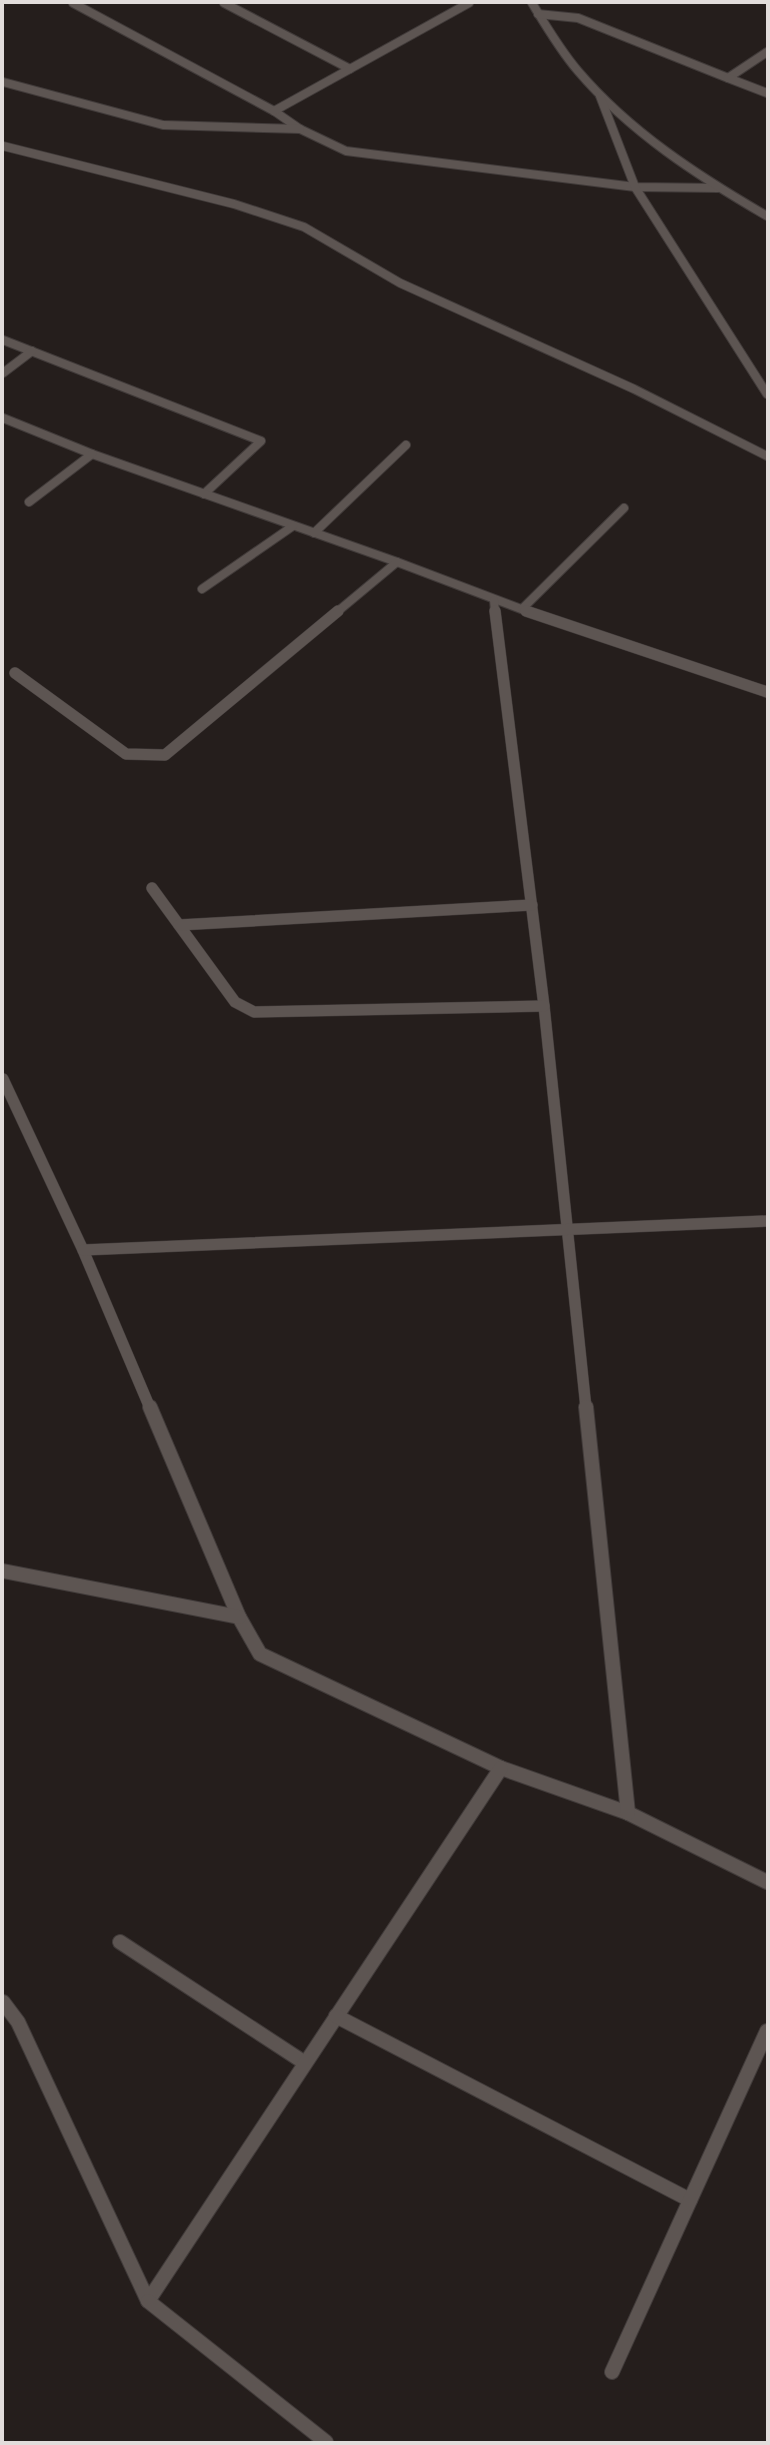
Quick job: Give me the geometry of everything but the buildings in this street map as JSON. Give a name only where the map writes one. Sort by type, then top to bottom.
[{"type":"street","points":[[73,3],[274,111],[300,129],[346,151],[636,187],[718,188]]},
{"type":"street","points":[[224,3],[350,69]]},
{"type":"street","points":[[274,111],[469,3]]},
{"type":"street","points":[[532,3],[568,60],[600,96],[649,141],[718,188],[767,216]]},
{"type":"street","points":[[538,14],[578,18],[767,93]]},
{"type":"street","points":[[728,78],[767,52]]},
{"type":"street","points":[[3,82],[163,125],[300,129]]},
{"type":"street","points":[[600,96],[636,187],[767,394]]},
{"type":"street","points":[[3,146],[234,204],[304,227],[400,283],[634,390],[767,456]]},
{"type":"street","points":[[3,340],[261,441],[204,494]]},
{"type":"street","points":[[3,373],[32,351]]},
{"type":"street","points":[[3,418],[92,454],[397,562],[494,600],[767,692]]},
{"type":"street","points":[[314,533],[406,446]]},
{"type":"street","points":[[30,502],[92,454]]},
{"type":"street","points":[[522,609],[624,508]]},
{"type":"street","points":[[202,589],[293,526]]},
{"type":"street","points":[[15,673],[126,754],[166,755],[397,562]]},
{"type":"street","points":[[494,600],[544,1006],[628,1813]]},
{"type":"street","points":[[152,888],[235,1002],[254,1012],[544,1006]]},
{"type":"street","points":[[179,925],[532,905]]},
{"type":"street","points":[[3,1079],[83,1250],[239,1617],[260,1654],[501,1768],[628,1813],[767,1882]]},
{"type":"street","points":[[83,1250],[767,1221]]},
{"type":"street","points":[[3,1572],[239,1617]]},
{"type":"street","points":[[148,2301],[501,1768]]},
{"type":"street","points":[[120,1942],[305,2064]]},
{"type":"street","points":[[3,2002],[18,2022],[148,2301],[326,2442]]},
{"type":"street","points":[[336,2016],[690,2200]]},
{"type":"street","points":[[612,2372],[767,2031]]}]
